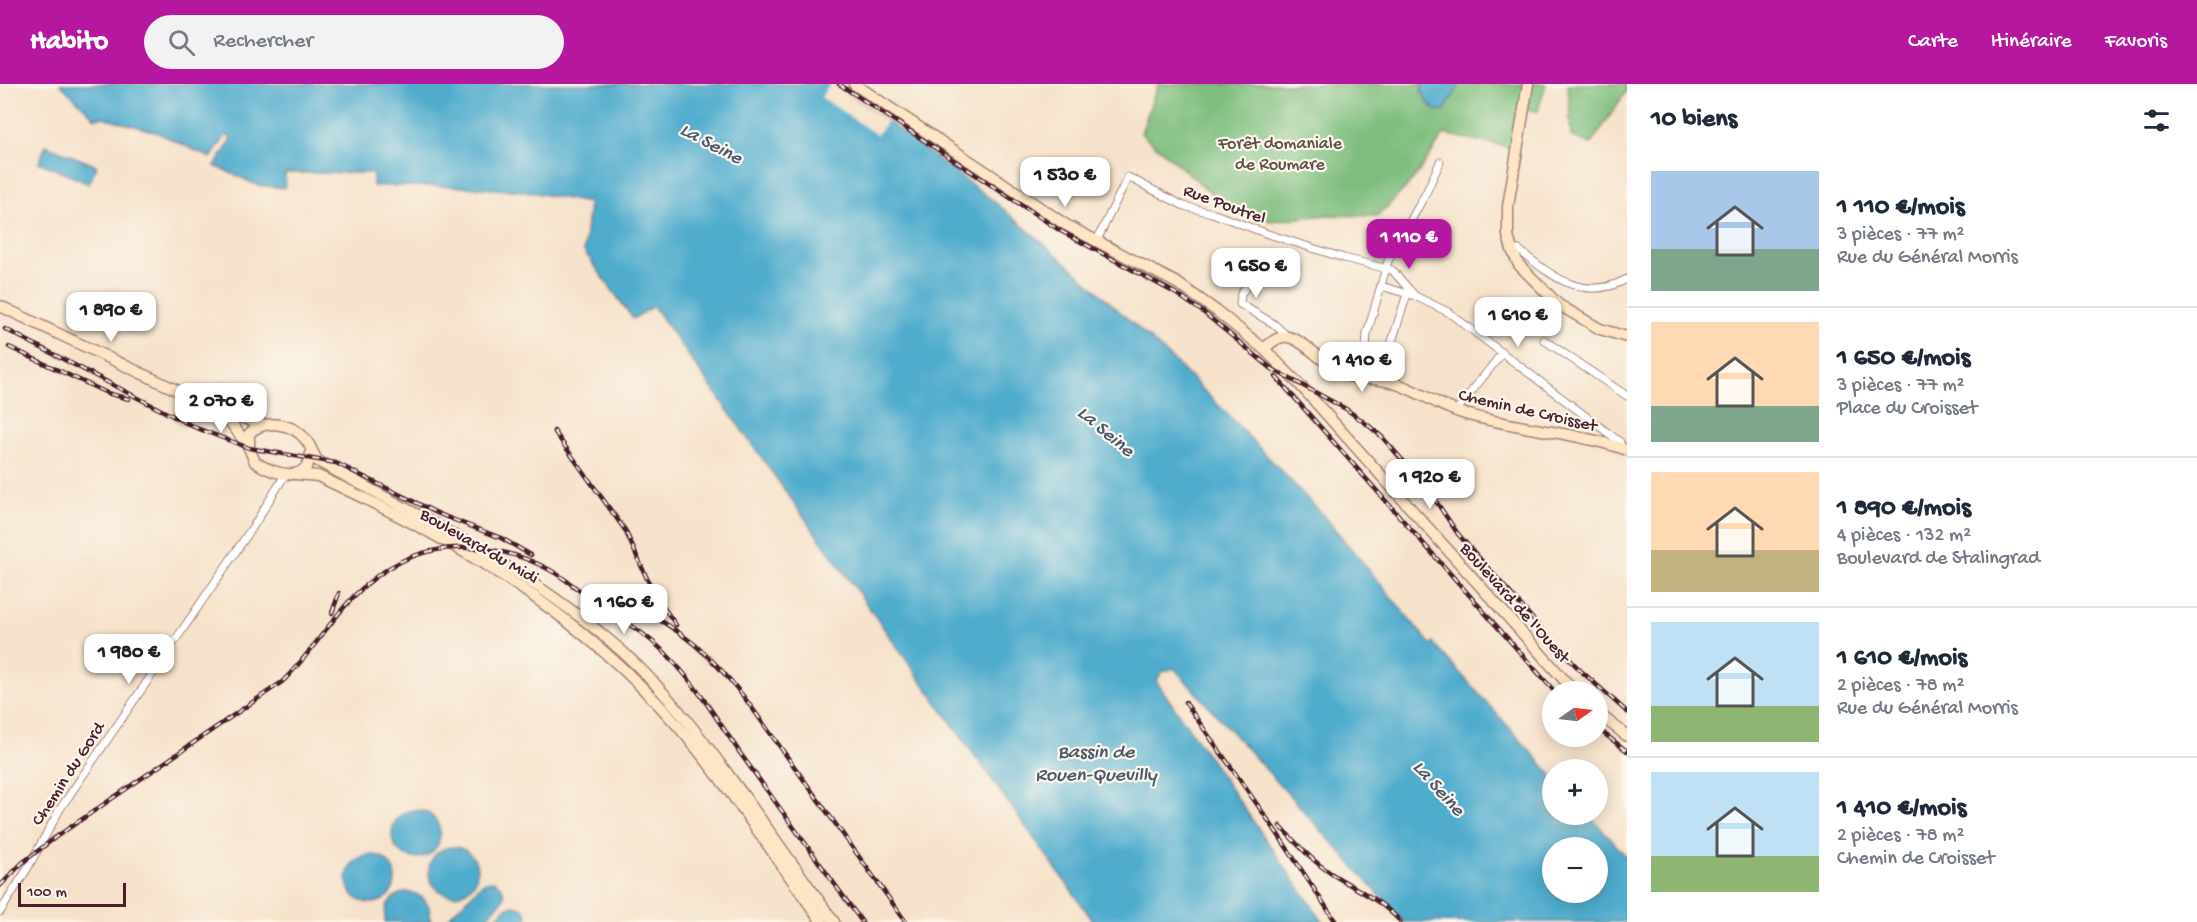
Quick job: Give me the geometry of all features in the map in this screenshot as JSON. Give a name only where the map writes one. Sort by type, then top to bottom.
[{"type":"main road","name":"Boulevard de l'Ouest","points":[[854,84],[1066,225],[1177,283],[1264,349],[1302,386],[1565,681]]},
{"type":"main road","points":[[1528,84],[1508,206],[1508,236],[1512,250],[1519,265],[1559,304],[1600,329],[1626,334]]},
{"type":"main road","points":[[0,306],[210,406],[261,424],[270,423],[290,428],[306,439],[311,451],[310,460],[305,468],[291,475],[255,462],[248,446],[231,423],[210,406]]},
{"type":"main road","points":[[1264,349],[1278,339],[1288,337]]},
{"type":"main road","name":"Chemin de Croisset","points":[[1288,337],[1304,345],[1334,370],[1351,377],[1380,379],[1397,384],[1456,411],[1623,448]]},
{"type":"main road","points":[[248,446],[249,434],[261,424]]},
{"type":"main road","name":"Boulevard du Midi","points":[[311,451],[318,461],[507,566],[565,606],[626,655],[692,726],[834,922]]},
{"type":"main road","name":"Boulevard du Midi","points":[[291,475],[318,476],[475,557],[561,615],[692,726]]},
{"type":"main road","name":"Boulevard du Midi","points":[[626,655],[632,673],[692,743],[822,922]]},
{"type":"main road","points":[[1608,721],[1627,736]]},
{"type":"street","points":[[1364,378],[1367,334],[1386,268],[1440,162]]},
{"type":"street","name":"Rue Poutrel","points":[[1096,242],[1128,177],[1184,206],[1212,213],[1268,234],[1344,258],[1386,268]]},
{"type":"street","points":[[1512,250],[1519,250],[1553,277],[1575,286],[1589,289],[1608,287],[1627,279]]},
{"type":"street","points":[[1271,252],[1241,294],[1239,301],[1249,310],[1274,324],[1288,337]]},
{"type":"street","points":[[1386,268],[1392,270],[1415,296]]},
{"type":"street","points":[[1381,286],[1415,296],[1448,312],[1590,417],[1620,442],[1623,448]]},
{"type":"street","points":[[1380,379],[1407,294]]},
{"type":"street","points":[[1544,340],[1627,396]]},
{"type":"street","points":[[1456,411],[1503,352]]},
{"type":"street","name":"Chemin du Gord","points":[[0,912],[63,804],[254,525],[291,475]]},
{"type":"green space","name":"Forêt domaniale de Roumare","points":[[1158,84],[1422,84],[1421,91],[1445,110],[1460,84],[1546,84],[1538,111],[1524,110],[1512,148],[1444,134],[1413,180],[1378,216],[1326,215],[1270,221],[1222,202],[1141,133]]},
{"type":"green space","points":[[1568,84],[1627,84],[1627,90],[1591,144],[1571,136]]},
{"type":"water","points":[[60,84],[833,84],[887,121],[995,202],[1080,275],[1175,362],[1323,515],[1431,645],[1433,643],[1542,764],[1542,825],[1598,825],[1627,857],[1627,922],[1404,922],[1174,668],[1162,672],[1156,681],[1323,922],[1094,922],[653,306],[633,319],[584,251],[589,203],[525,191],[447,186],[373,186],[373,173],[285,173],[285,188],[257,185],[215,166],[232,139],[226,135],[211,158],[156,132],[103,117],[95,118]]},
{"type":"water","points":[[1422,84],[1460,84],[1445,110],[1435,110],[1429,105],[1422,92]]},
{"type":"water","points":[[46,145],[97,166],[89,184],[39,162]]},
{"type":"water","points":[[416,810],[433,817],[440,834],[433,851],[416,858],[399,851],[392,834],[399,817]]},
{"type":"water","points":[[453,847],[470,854],[477,871],[470,888],[453,895],[436,888],[429,871],[436,854]]},
{"type":"water","points":[[371,855],[388,862],[395,879],[388,896],[371,903],[354,896],[347,879],[354,862]]},
{"type":"water","points":[[494,881],[502,887],[504,896],[482,922],[444,922],[481,885]]},
{"type":"water","points":[[405,892],[421,897],[425,901],[430,910],[430,922],[385,922],[386,907],[395,897]]},
{"type":"water","points":[[513,905],[525,910],[527,922],[491,922],[505,909]]},
{"type":"pier","points":[[830,84],[887,121],[877,135],[821,97]]},
{"type":"railway","points":[[839,84],[1059,230],[1175,293],[1203,312],[1272,369],[1346,409],[1368,425],[1382,437],[1427,488],[1458,534],[1553,642],[1581,671],[1627,712]]},
{"type":"railway","points":[[5,329],[194,427],[249,448],[336,463],[439,514],[501,538],[531,555]]},
{"type":"railway","points":[[9,347],[107,393],[129,399]]},
{"type":"railway","points":[[1276,377],[1545,681]]},
{"type":"railway","points":[[554,431],[625,530],[654,594],[676,625]]},
{"type":"railway","points":[[0,886],[22,863],[56,837],[282,682],[336,616],[365,586],[382,573],[420,554],[438,550],[477,548],[515,555],[550,570],[636,629],[662,650],[698,692],[862,922]]},
{"type":"railway","points":[[590,592],[635,608],[666,624],[695,645],[721,670],[755,712],[906,922]]},
{"type":"railway","points":[[332,613],[339,593]]},
{"type":"railway","points":[[1185,702],[1273,827],[1336,922]]},
{"type":"railway","points":[[1608,737],[1627,751]]},
{"type":"railway","points":[[1280,826],[1304,852],[1332,874],[1377,901],[1401,922]]},
{"type":"water label","name":"La Seine","points":[[712,142]]},
{"type":"water label","name":"La Seine","points":[[1107,430]]},
{"type":"water label","name":"Bassin de Rouen-Quevilly","points":[[1096,762]]},
{"type":"water label","name":"La Seine","points":[[1440,787]]}]
